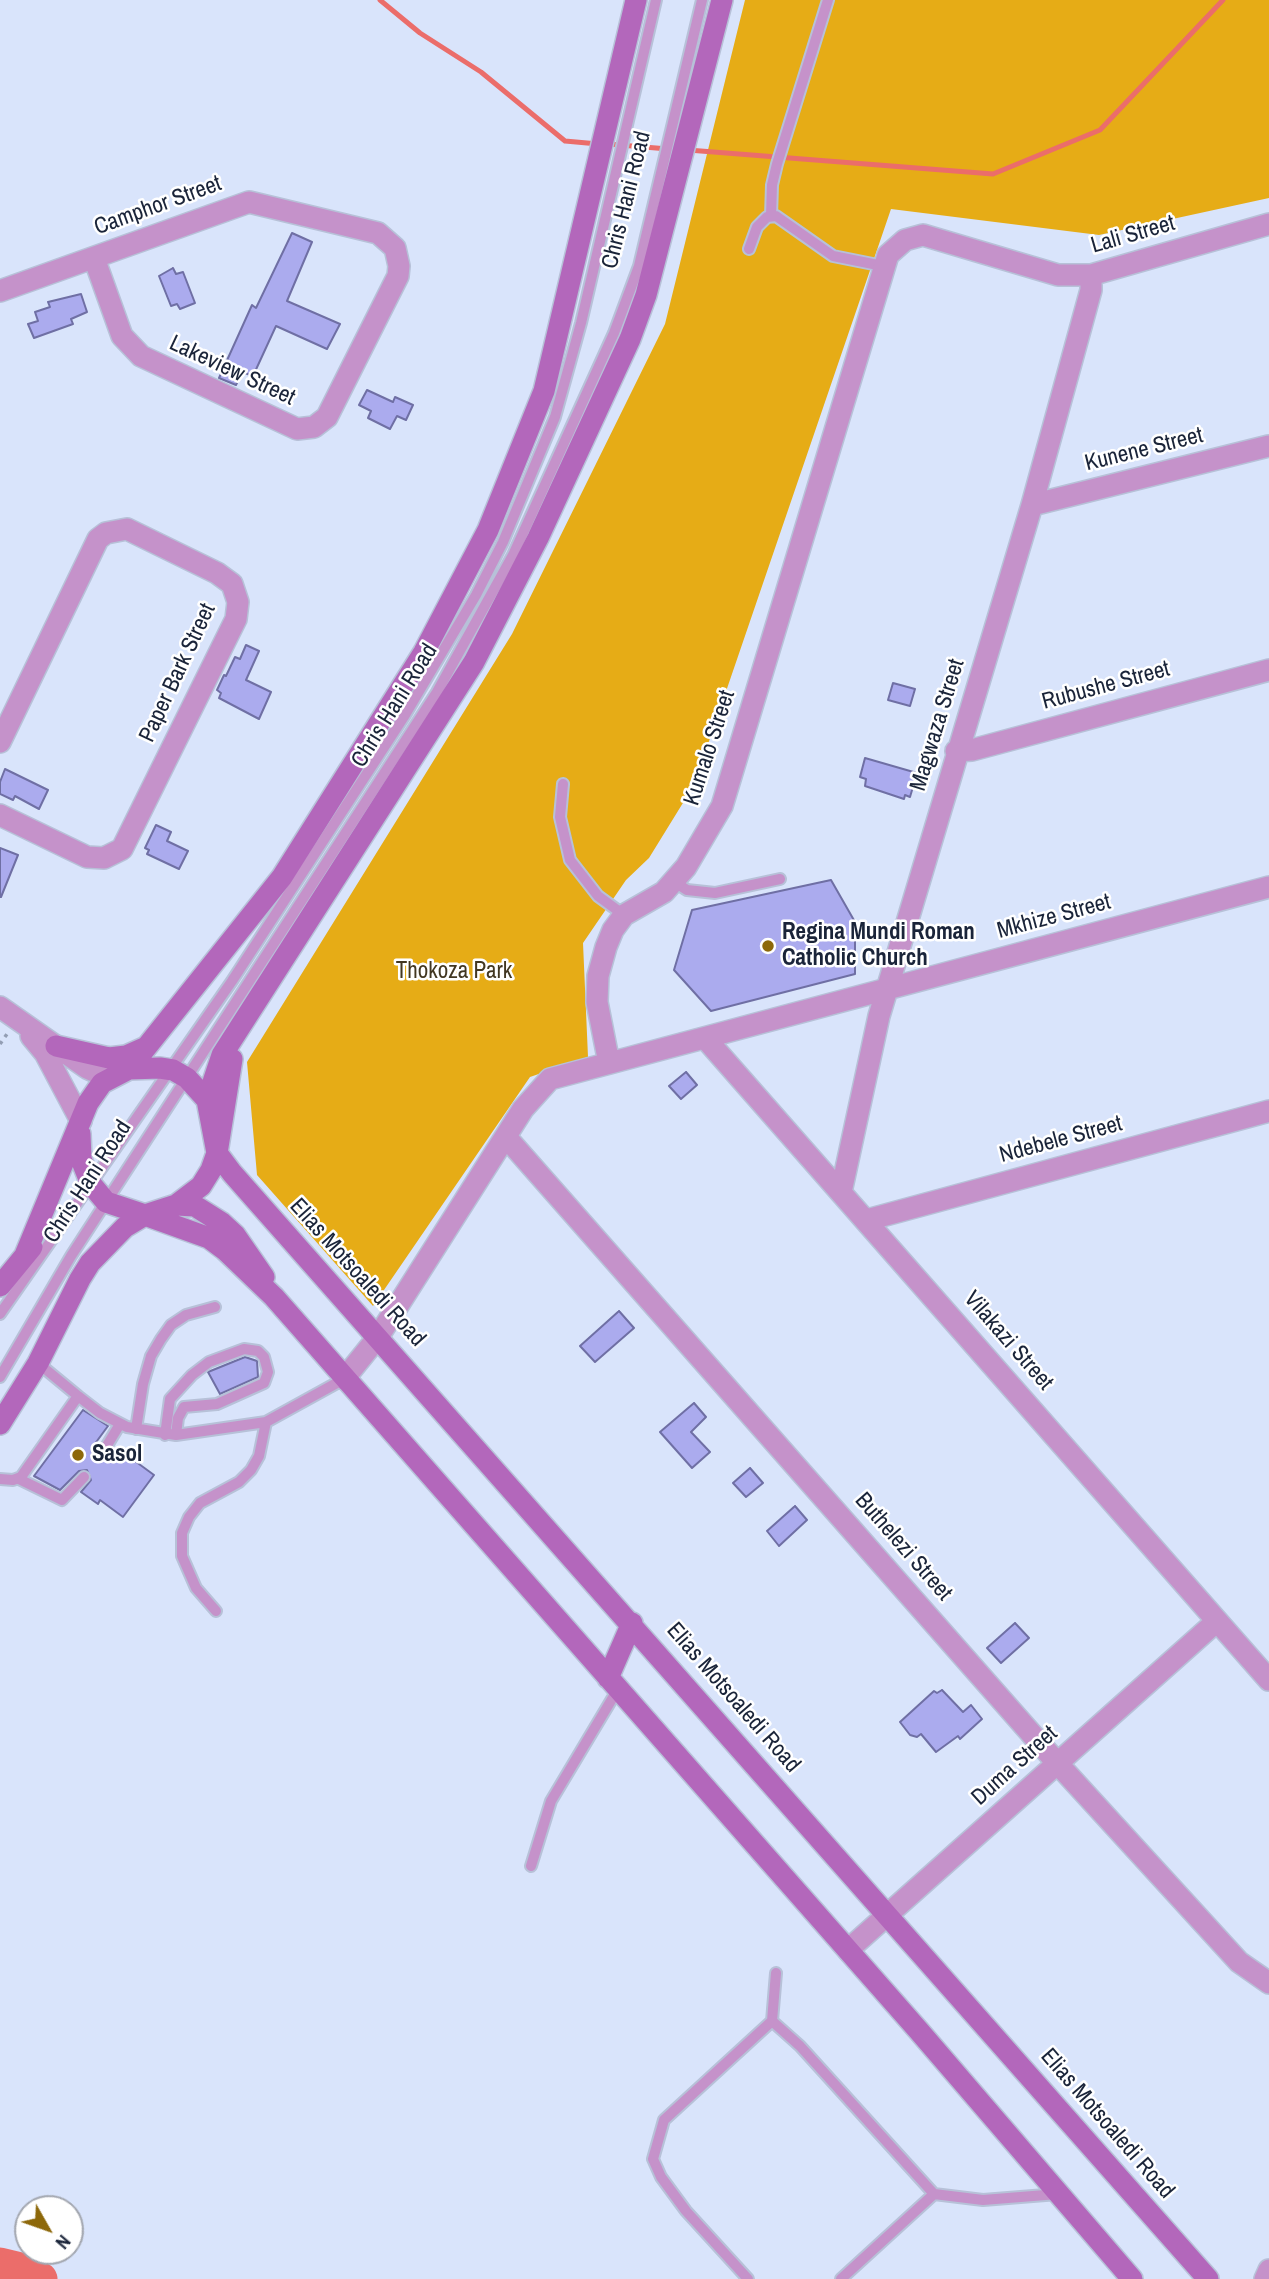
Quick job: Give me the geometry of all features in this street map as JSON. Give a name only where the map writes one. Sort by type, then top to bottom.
[{"type":"main road","name":"Chris Hani Road","points":[[129,1069],[213,967],[282,877],[386,715],[457,592],[488,530],[540,403],[602,193],[632,60],[636,0]]},
{"type":"main road","name":"Chris Hani Road","points":[[207,1100],[222,1055],[474,662],[526,562],[630,339],[646,295],[675,189],[696,67],[722,0]]},
{"type":"main road","points":[[176,1205],[201,1186],[217,1153],[229,1069],[245,1019]]},
{"type":"main road","points":[[55,1046],[109,1058],[125,1056],[148,1045]]},
{"type":"main road","points":[[25,1255],[95,1091],[109,1078],[129,1069],[180,1074],[207,1100],[217,1153]]},
{"type":"main road","points":[[81,1121],[81,1159],[91,1184],[106,1202],[209,1238],[274,1297],[848,1950],[1132,2279]]},
{"type":"main road","name":"Elias Motsoaledi Road","points":[[217,1153],[1208,2279]]},
{"type":"main road","name":"Chris Hani Road","points":[[0,1286],[58,1206],[81,1159]]},
{"type":"main road","name":"Chris Hani Road","points":[[0,1424],[38,1363],[90,1263],[125,1227],[145,1215],[176,1205]]},
{"type":"main road","points":[[176,1205],[195,1206],[235,1234],[274,1297]]},
{"type":"main road","points":[[613,1683],[632,1623]]},
{"type":"street","name":"Camphor Street","points":[[0,290],[249,202],[378,233]]},
{"type":"street","name":"Lali Street","points":[[888,258],[905,240],[923,235],[1058,275],[1091,275],[1269,224]]},
{"type":"street","name":"Lakeview Street","points":[[94,258],[122,336],[141,356],[282,424],[306,429],[314,427],[327,416],[398,276],[399,259],[395,248],[378,233]]},
{"type":"street","name":"Kumalo Street","points":[[624,915],[664,892],[708,835],[722,806],[888,258]]},
{"type":"street","name":"Magwaza Street","points":[[841,1192],[879,1016],[1032,505],[1091,290],[1091,275]]},
{"type":"street","name":"Kunene Street","points":[[1032,505],[1269,446]]},
{"type":"street","name":"Paper Bark Street","points":[[0,742],[98,539],[106,533],[127,529],[217,573],[232,584],[239,602],[236,619],[122,849],[104,858],[87,858],[0,815]]},
{"type":"street","name":"Rubushe Street","points":[[957,751],[972,750],[1269,670]]},
{"type":"street","name":"Mkhize Street","points":[[609,1063],[1269,887]]},
{"type":"street","points":[[344,1379],[378,1337],[531,1097],[550,1079],[609,1063],[597,1002],[598,976],[612,930],[624,915]]},
{"type":"street","points":[[0,1007],[87,1068],[109,1078]]},
{"type":"street","points":[[21,1023],[45,1053],[81,1121]]},
{"type":"street","name":"Vilakazi Street","points":[[705,1038],[1269,1680]]},
{"type":"street","name":"Ndebele Street","points":[[867,1220],[1269,1111]]},
{"type":"street","name":"Buthelezi Street","points":[[506,1137],[1059,1764],[1238,1962],[1269,1983]]},
{"type":"street","name":"Duma Street","points":[[848,1950],[1217,1621]]},
{"type":"street","points":[[1265,2279],[1269,2270]]},
{"type":"lane","name":"Chris Hani Road","points":[[632,60],[656,0]]},
{"type":"lane","name":"Chris Hani Road","points":[[0,1314],[91,1184],[180,1074],[437,692],[513,555],[614,334],[639,265],[655,199],[696,67],[702,0]]},
{"type":"lane","points":[[771,216],[772,185],[828,0]]},
{"type":"lane","name":"Chris Hani Road","points":[[0,1377],[180,1074],[405,716],[476,595],[503,542],[555,417],[602,193]]},
{"type":"lane","points":[[748,249],[757,226],[771,216],[779,216],[833,256],[888,258]]},
{"type":"lane","points":[[563,784],[559,807],[561,827],[570,860],[598,896],[624,915]]},
{"type":"lane","points":[[673,881],[687,890],[715,893],[779,879]]},
{"type":"lane","points":[[136,1429],[143,1384],[151,1356],[161,1339],[171,1325],[186,1315],[215,1307]]},
{"type":"lane","points":[[244,1349],[258,1351],[264,1357],[268,1372],[264,1383],[217,1404],[184,1407],[170,1435],[170,1399],[192,1375],[209,1362],[244,1349]]},
{"type":"lane","points":[[38,1363],[78,1396],[120,1424],[170,1435],[266,1422],[344,1379]]},
{"type":"lane","points":[[19,1479],[78,1396]]},
{"type":"lane","points":[[216,1611],[196,1588],[182,1556],[182,1533],[189,1517],[200,1503],[239,1482],[251,1470],[259,1456],[266,1422]]},
{"type":"lane","points":[[103,1451],[120,1424]]},
{"type":"lane","points":[[0,1479],[19,1479],[62,1500],[84,1477]]},
{"type":"lane","points":[[531,1866],[551,1801],[613,1683]]},
{"type":"lane","points":[[748,2279],[686,2211],[661,2177],[653,2159],[664,2120],[772,2021],[776,1973]]},
{"type":"lane","points":[[772,2021],[800,2046],[934,2194],[983,2200],[1058,2194]]},
{"type":"lane","points":[[841,2279],[934,2194]]},
{"type":"green space","name":"Thokoza Park","points":[[745,0],[1269,0],[1269,198],[1099,235],[891,209],[694,785],[649,858],[626,880],[583,943],[588,1057],[530,1077],[373,1306],[257,1175],[247,1062],[512,634],[665,324]]},
{"type":"building","points":[[292,233],[312,242],[287,301],[340,324],[327,349],[276,326],[253,376],[242,372],[236,385],[219,378],[252,305],[256,308]]},
{"type":"building","points":[[173,268],[176,274],[183,272],[195,303],[180,309],[177,304],[171,306],[159,276]]},
{"type":"building","points":[[81,294],[87,312],[71,319],[73,324],[34,338],[28,324],[38,321],[35,312],[50,307],[48,302]]},
{"type":"building","points":[[367,390],[393,402],[395,397],[413,405],[406,420],[397,416],[390,429],[368,418],[371,411],[359,405]]},
{"type":"building","points":[[246,645],[259,651],[246,680],[271,692],[259,719],[219,698],[221,693],[217,690],[235,657],[240,659]]},
{"type":"building","points":[[893,683],[915,689],[910,706],[888,700]]},
{"type":"building","points":[[865,758],[917,773],[910,797],[905,795],[904,799],[865,786],[866,779],[860,777]]},
{"type":"building","points":[[5,769],[48,790],[39,809],[15,796],[13,800],[0,794],[0,782]]},
{"type":"building","points":[[156,825],[171,832],[167,841],[188,851],[179,869],[147,854],[149,850],[145,848]]},
{"type":"building","points":[[0,848],[18,855],[1,897],[0,897]]},
{"type":"building","name":"Regina Mundi Roman Catholic Church","points":[[831,880],[855,922],[855,974],[711,1011],[674,970],[692,910]]},
{"type":"building","points":[[686,1072],[697,1085],[681,1099],[669,1086]]},
{"type":"building","points":[[619,1311],[634,1328],[595,1362],[580,1346]]},
{"type":"building","points":[[245,1357],[257,1361],[258,1377],[220,1394],[208,1372]]},
{"type":"building","points":[[694,1403],[706,1417],[691,1432],[710,1452],[692,1468],[660,1432]]},
{"type":"building","points":[[83,1410],[108,1426],[94,1445],[98,1458],[110,1456],[118,1462],[124,1453],[154,1475],[123,1517],[100,1500],[98,1504],[81,1492],[91,1480],[87,1470],[79,1471],[60,1490],[34,1476]]},
{"type":"building","points":[[750,1468],[763,1483],[746,1497],[733,1483]]},
{"type":"building","points":[[795,1506],[807,1520],[779,1546],[767,1531]]},
{"type":"building","points":[[1015,1623],[1029,1638],[1001,1663],[987,1648]]},
{"type":"building","points":[[942,1690],[963,1712],[971,1705],[982,1719],[960,1739],[958,1736],[936,1752],[921,1734],[917,1737],[910,1735],[900,1722],[934,1691],[937,1693]]},
{"type":"waterway","points":[[380,0],[420,33],[481,72],[565,141],[598,144]]},
{"type":"waterway","points":[[688,150],[993,174],[1100,130],[1223,0]]},
{"type":"waterway","points":[[608,144],[668,149]]},
{"type":"waterway","points":[[0,2264],[25,2270],[41,2279]]},
{"type":"place","name":"Regina Mundi Roman Catholic Church","points":[[768,946]]},
{"type":"place","name":"Sasol","points":[[78,1455]]}]
